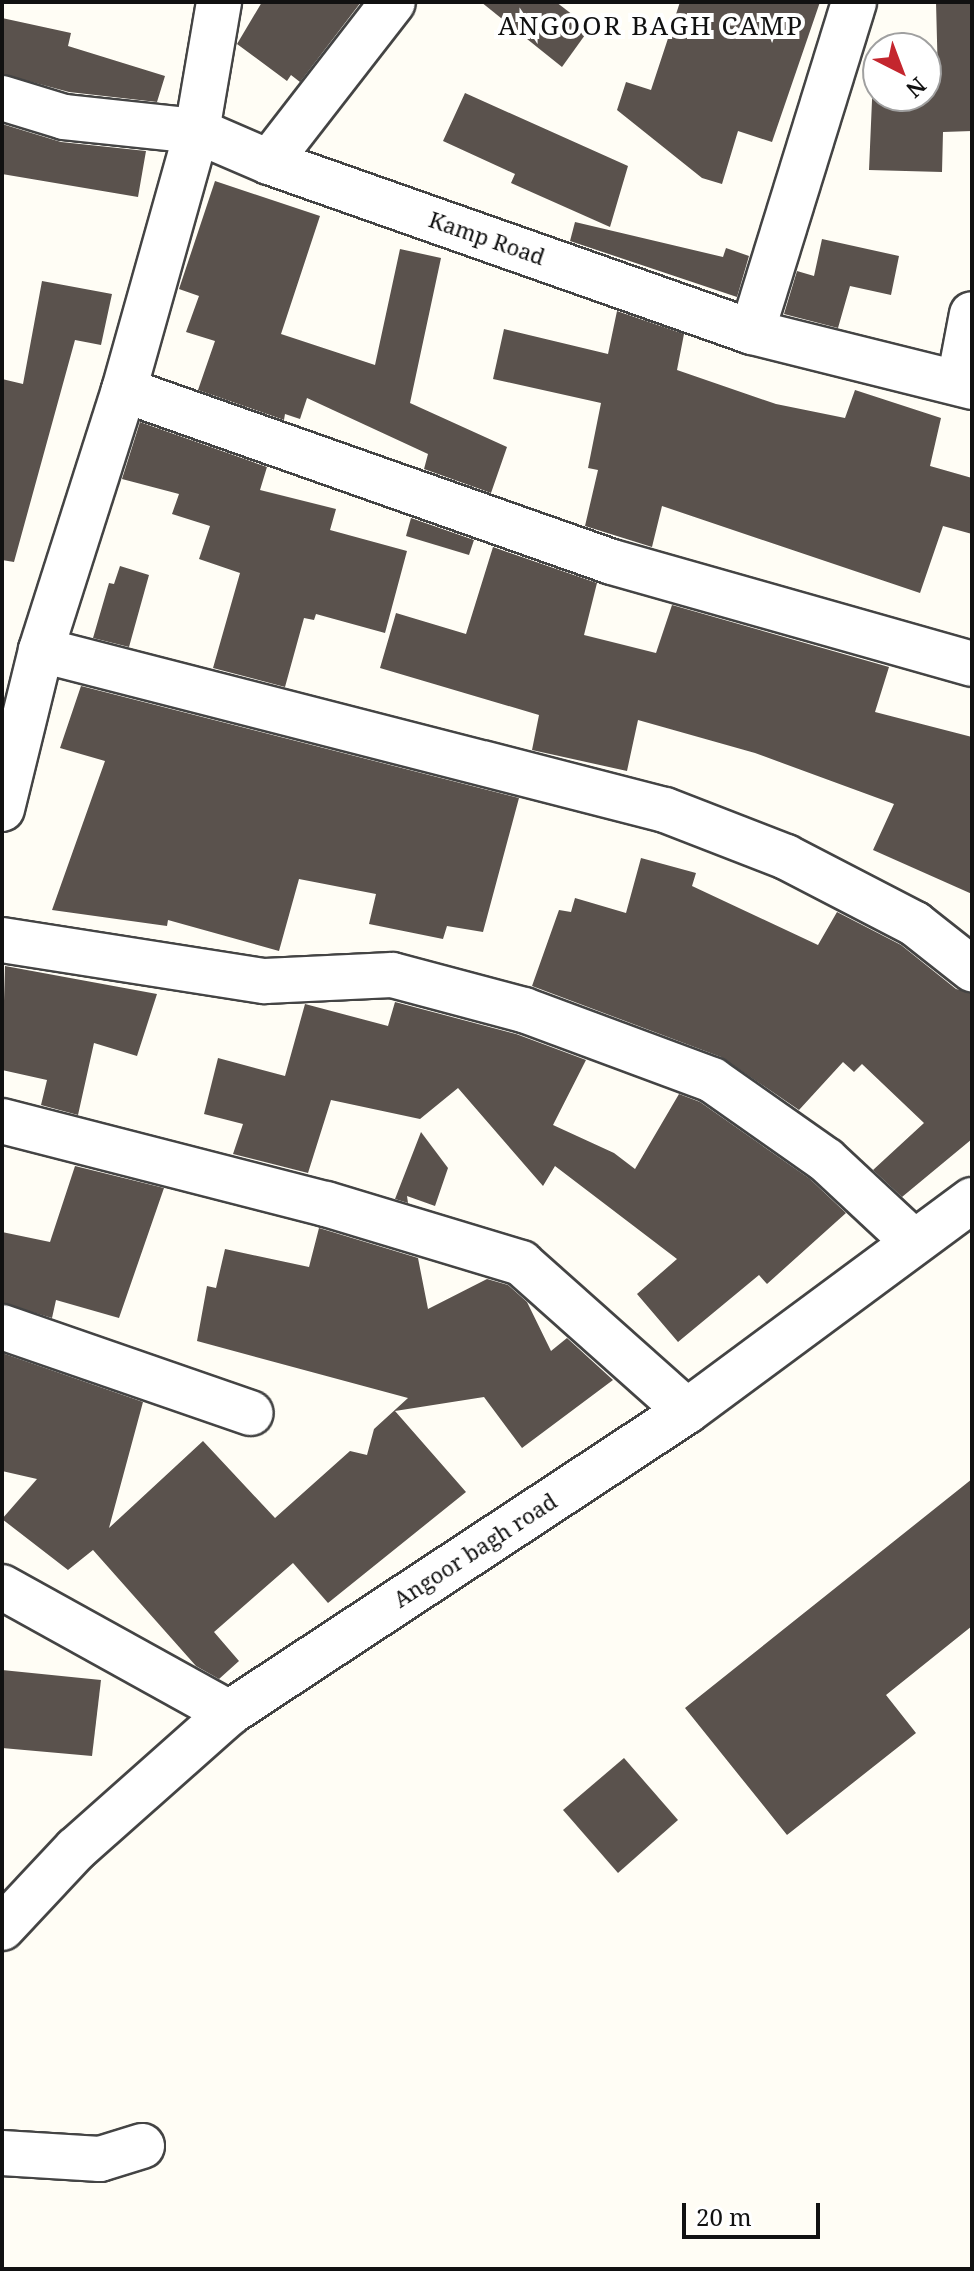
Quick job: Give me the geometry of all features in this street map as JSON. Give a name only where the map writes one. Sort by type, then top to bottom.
[{"type":"street","points":[[2,809],[41,650],[124,390],[197,131],[219,2]]},
{"type":"street","points":[[269,162],[393,2]]},
{"type":"street","points":[[752,332],[854,2]]},
{"type":"street","name":"Kamp Road","points":[[2,98],[64,117],[197,131],[269,162],[752,332],[966,385]]},
{"type":"street","points":[[966,385],[972,314]]},
{"type":"street","points":[[124,390],[612,562],[972,664]]},
{"type":"street","points":[[41,650],[665,810],[786,857],[915,924],[972,969]]},
{"type":"street","points":[[2,940],[265,981],[392,975],[524,1010],[712,1080],[826,1160],[913,1241]]},
{"type":"street","points":[[2,1121],[326,1204],[521,1263],[687,1411]]},
{"type":"street","name":"Angoor bagh road","points":[[2,1928],[76,1849],[229,1713],[687,1411],[972,1200]]},
{"type":"street","points":[[2,1327],[251,1413]]},
{"type":"street","points":[[2,1587],[229,1713]]},
{"type":"street","points":[[2,2153],[100,2159],[142,2146]]},
{"type":"building","points":[[262,2],[361,2],[300,82],[291,75],[287,81],[237,44]]},
{"type":"building","points":[[481,2],[556,2],[590,28],[562,67]]},
{"type":"building","points":[[680,2],[820,2],[772,142],[738,131],[722,184],[702,178],[617,110],[626,82],[651,90]]},
{"type":"building","points":[[936,2],[972,2],[972,131],[943,132],[942,172],[869,170],[871,112],[942,112],[942,32],[937,32]]},
{"type":"building","points":[[2,18],[71,33],[68,46],[165,76],[157,102],[69,92],[2,74]]},
{"type":"building","points":[[465,93],[628,166],[610,227],[511,183],[515,174],[443,141]]},
{"type":"building","points":[[2,124],[61,142],[146,151],[138,197],[2,174]]},
{"type":"building","points":[[215,181],[320,216],[281,334],[375,365],[400,249],[441,258],[410,403],[507,447],[491,493],[424,469],[428,454],[307,398],[300,419],[285,414],[284,420],[198,390],[215,341],[186,332],[199,296],[179,289]]},
{"type":"building","points":[[575,222],[723,257],[726,248],[749,256],[737,297],[570,241]]},
{"type":"building","points":[[822,239],[899,256],[891,295],[850,286],[838,328],[784,314],[797,271],[814,276]]},
{"type":"building","points":[[42,281],[112,294],[101,345],[75,340],[14,562],[2,560],[2,379],[23,384]]},
{"type":"building","points":[[617,311],[684,334],[677,370],[776,404],[845,418],[855,390],[941,418],[930,466],[972,478],[972,534],[943,526],[920,593],[662,506],[652,547],[585,526],[598,470],[588,468],[601,403],[493,379],[504,329],[608,354]]},
{"type":"building","points":[[140,422],[267,467],[260,490],[336,509],[330,530],[407,551],[385,633],[316,614],[314,620],[304,618],[285,687],[213,668],[240,573],[199,559],[210,526],[172,514],[179,494],[122,479]]},
{"type":"building","points":[[411,518],[474,540],[469,555],[406,536]]},
{"type":"building","points":[[493,547],[597,583],[584,635],[656,653],[672,605],[889,667],[875,712],[972,737],[972,894],[873,850],[894,804],[755,753],[638,720],[627,771],[532,750],[539,715],[380,668],[396,613],[466,634]]},
{"type":"building","points":[[120,566],[149,575],[129,647],[93,638],[109,583],[114,584]]},
{"type":"building","points":[[81,686],[519,798],[483,932],[447,926],[443,939],[369,924],[376,894],[299,879],[279,951],[168,920],[167,926],[52,910],[105,761],[60,748]]},
{"type":"building","points":[[641,858],[696,873],[692,886],[818,945],[837,912],[901,945],[956,989],[972,993],[972,1139],[902,1197],[873,1170],[924,1123],[862,1064],[854,1072],[843,1062],[799,1110],[721,1057],[532,986],[559,910],[571,912],[575,898],[626,913]]},
{"type":"building","points":[[5,966],[157,994],[137,1056],[94,1043],[78,1115],[41,1105],[47,1080],[2,1070]]},
{"type":"building","points":[[395,1002],[516,1034],[586,1060],[553,1125],[614,1153],[635,1169],[679,1094],[700,1102],[810,1179],[846,1213],[767,1284],[759,1275],[678,1342],[637,1294],[677,1259],[555,1166],[543,1186],[458,1088],[420,1119],[331,1100],[308,1173],[233,1154],[243,1124],[204,1114],[218,1058],[285,1076],[305,1004],[388,1026]]},
{"type":"building","points":[[421,1132],[448,1168],[435,1206],[407,1196],[408,1203],[395,1199]]},
{"type":"building","points":[[75,1166],[164,1188],[119,1318],[56,1300],[52,1318],[2,1303],[2,1232],[50,1242]]},
{"type":"building","points":[[319,1228],[418,1258],[428,1309],[487,1279],[508,1285],[527,1302],[551,1351],[567,1338],[613,1380],[522,1448],[484,1397],[395,1411],[466,1492],[328,1603],[293,1563],[214,1632],[239,1661],[219,1679],[196,1666],[93,1550],[68,1570],[2,1519],[37,1479],[2,1471],[2,1353],[143,1402],[109,1528],[203,1441],[275,1518],[350,1451],[367,1455],[374,1429],[408,1398],[197,1341],[207,1286],[216,1288],[225,1249],[309,1267]]},
{"type":"building","points":[[972,1479],[972,1626],[886,1695],[916,1733],[787,1835],[685,1708]]},
{"type":"building","points":[[2,1670],[101,1680],[92,1756],[2,1748]]},
{"type":"building","points":[[624,1758],[678,1820],[618,1873],[563,1810]]},
{"type":"district","name":"ANGOOR BAGH CAMP","points":[[651,26]]}]
